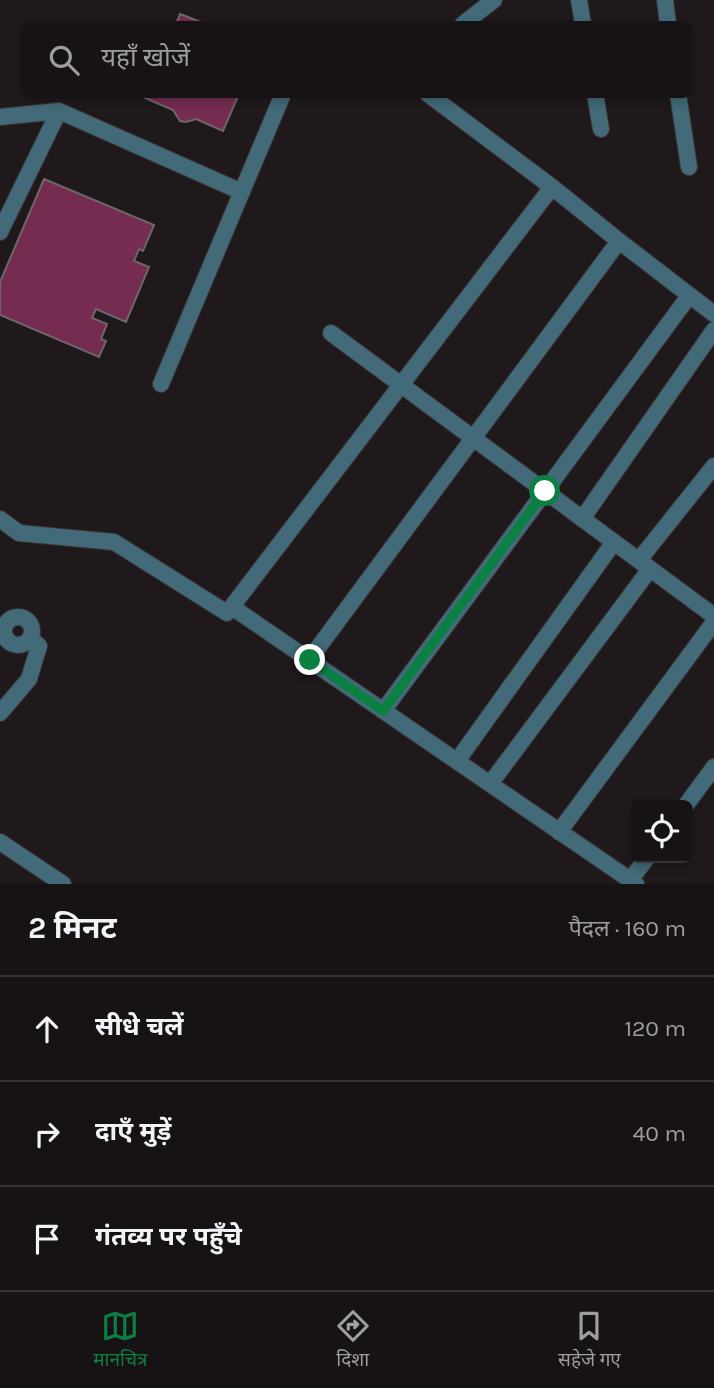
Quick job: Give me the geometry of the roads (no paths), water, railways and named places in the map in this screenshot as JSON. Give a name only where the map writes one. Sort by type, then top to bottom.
[{"type":"street","points":[[467,21],[495,0]]},
{"type":"street","points":[[579,0],[582,21]]},
{"type":"street","points":[[665,0],[668,21]]},
{"type":"street","points":[[161,384],[281,98]]},
{"type":"street","points":[[433,98],[714,314]]},
{"type":"street","points":[[596,98],[601,129]]},
{"type":"street","points":[[679,98],[689,167]]},
{"type":"street","points":[[0,117],[59,111],[242,192]]},
{"type":"street","points":[[0,232],[59,111]]},
{"type":"street","points":[[0,519],[19,533],[114,542],[227,612],[552,187]]},
{"type":"street","points":[[310,660],[619,241]]},
{"type":"street","points":[[383,711],[689,296]]},
{"type":"street","points":[[582,519],[714,330]]},
{"type":"street","points":[[331,332],[714,616]]},
{"type":"street","points":[[490,784],[714,466]]},
{"type":"street","points":[[457,761],[614,542]]},
{"type":"street","points":[[232,607],[633,882],[644,863]]},
{"type":"street","points":[[0,713],[29,679],[39,646],[30,638],[23,644],[10,643],[5,636],[3,620]]},
{"type":"street","points":[[559,832],[714,622]]},
{"type":"street","points":[[690,800],[714,767]]},
{"type":"street","points":[[0,842],[63,884]]}]
